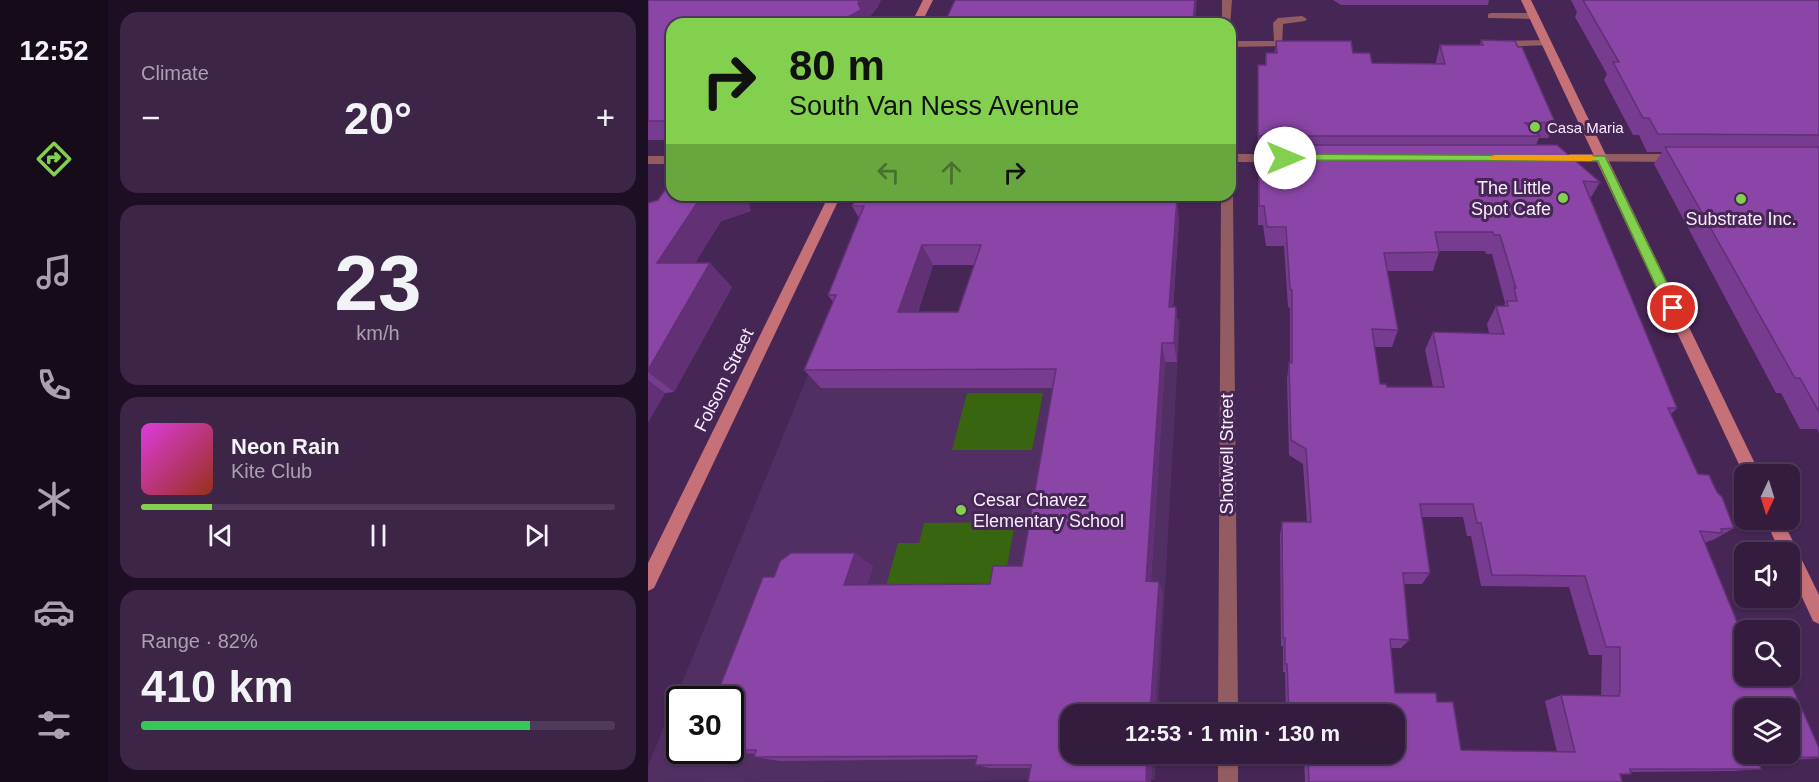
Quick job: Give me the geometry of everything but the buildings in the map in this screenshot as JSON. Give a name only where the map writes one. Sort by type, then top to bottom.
[{"type":"main road","points":[[919,18],[928,0]]},
{"type":"main road","points":[[1526,0],[1747,464]]},
{"type":"main road","name":"Folsom Street","points":[[648,582],[832,201]]},
{"type":"main road","points":[[1800,575],[1819,615]]},
{"type":"street","points":[[1227,0],[1227,18]]},
{"type":"street","points":[[1491,16],[1533,16]]},
{"type":"street","points":[[1236,44],[1280,44],[1278,23],[1281,20],[1302,19]]},
{"type":"street","points":[[1484,44],[1546,44]]},
{"type":"street","points":[[1236,158],[1286,158]]},
{"type":"street","points":[[1536,158],[1694,158]]},
{"type":"street","points":[[648,160],[666,160]]},
{"type":"street","name":"Shotwell Street","points":[[1227,201],[1228,704]]},
{"type":"street","points":[[1228,764],[1228,782]]},
{"type":"shaded area","name":"Cesar Chavez Elementary School","points":[[1180,319],[1159,704],[1060,704],[1060,764],[1156,764],[1155,780],[648,782],[648,766],[666,722],[666,764],[744,764],[744,686],[681,686],[830,321]]},
{"type":"green space","points":[[967,393],[1043,393],[1032,450],[952,450]]},
{"type":"green space","points":[[1015,522],[1002,595],[883,597],[898,543],[919,543],[924,523]]},
{"type":"slow traffic","points":[[1494,158],[1591,158]]},
{"type":"place","name":"Casa Maria","points":[[1535,127]]},
{"type":"place","name":"The Little Spot Cafe","points":[[1563,198]]},
{"type":"place","name":"Substrate Inc.","points":[[1741,199]]},
{"type":"place","name":"Cesar Chavez Elementary School","points":[[961,510]]},
{"type":"route","points":[[1285,158],[1601,158],[1673,308]]}]
